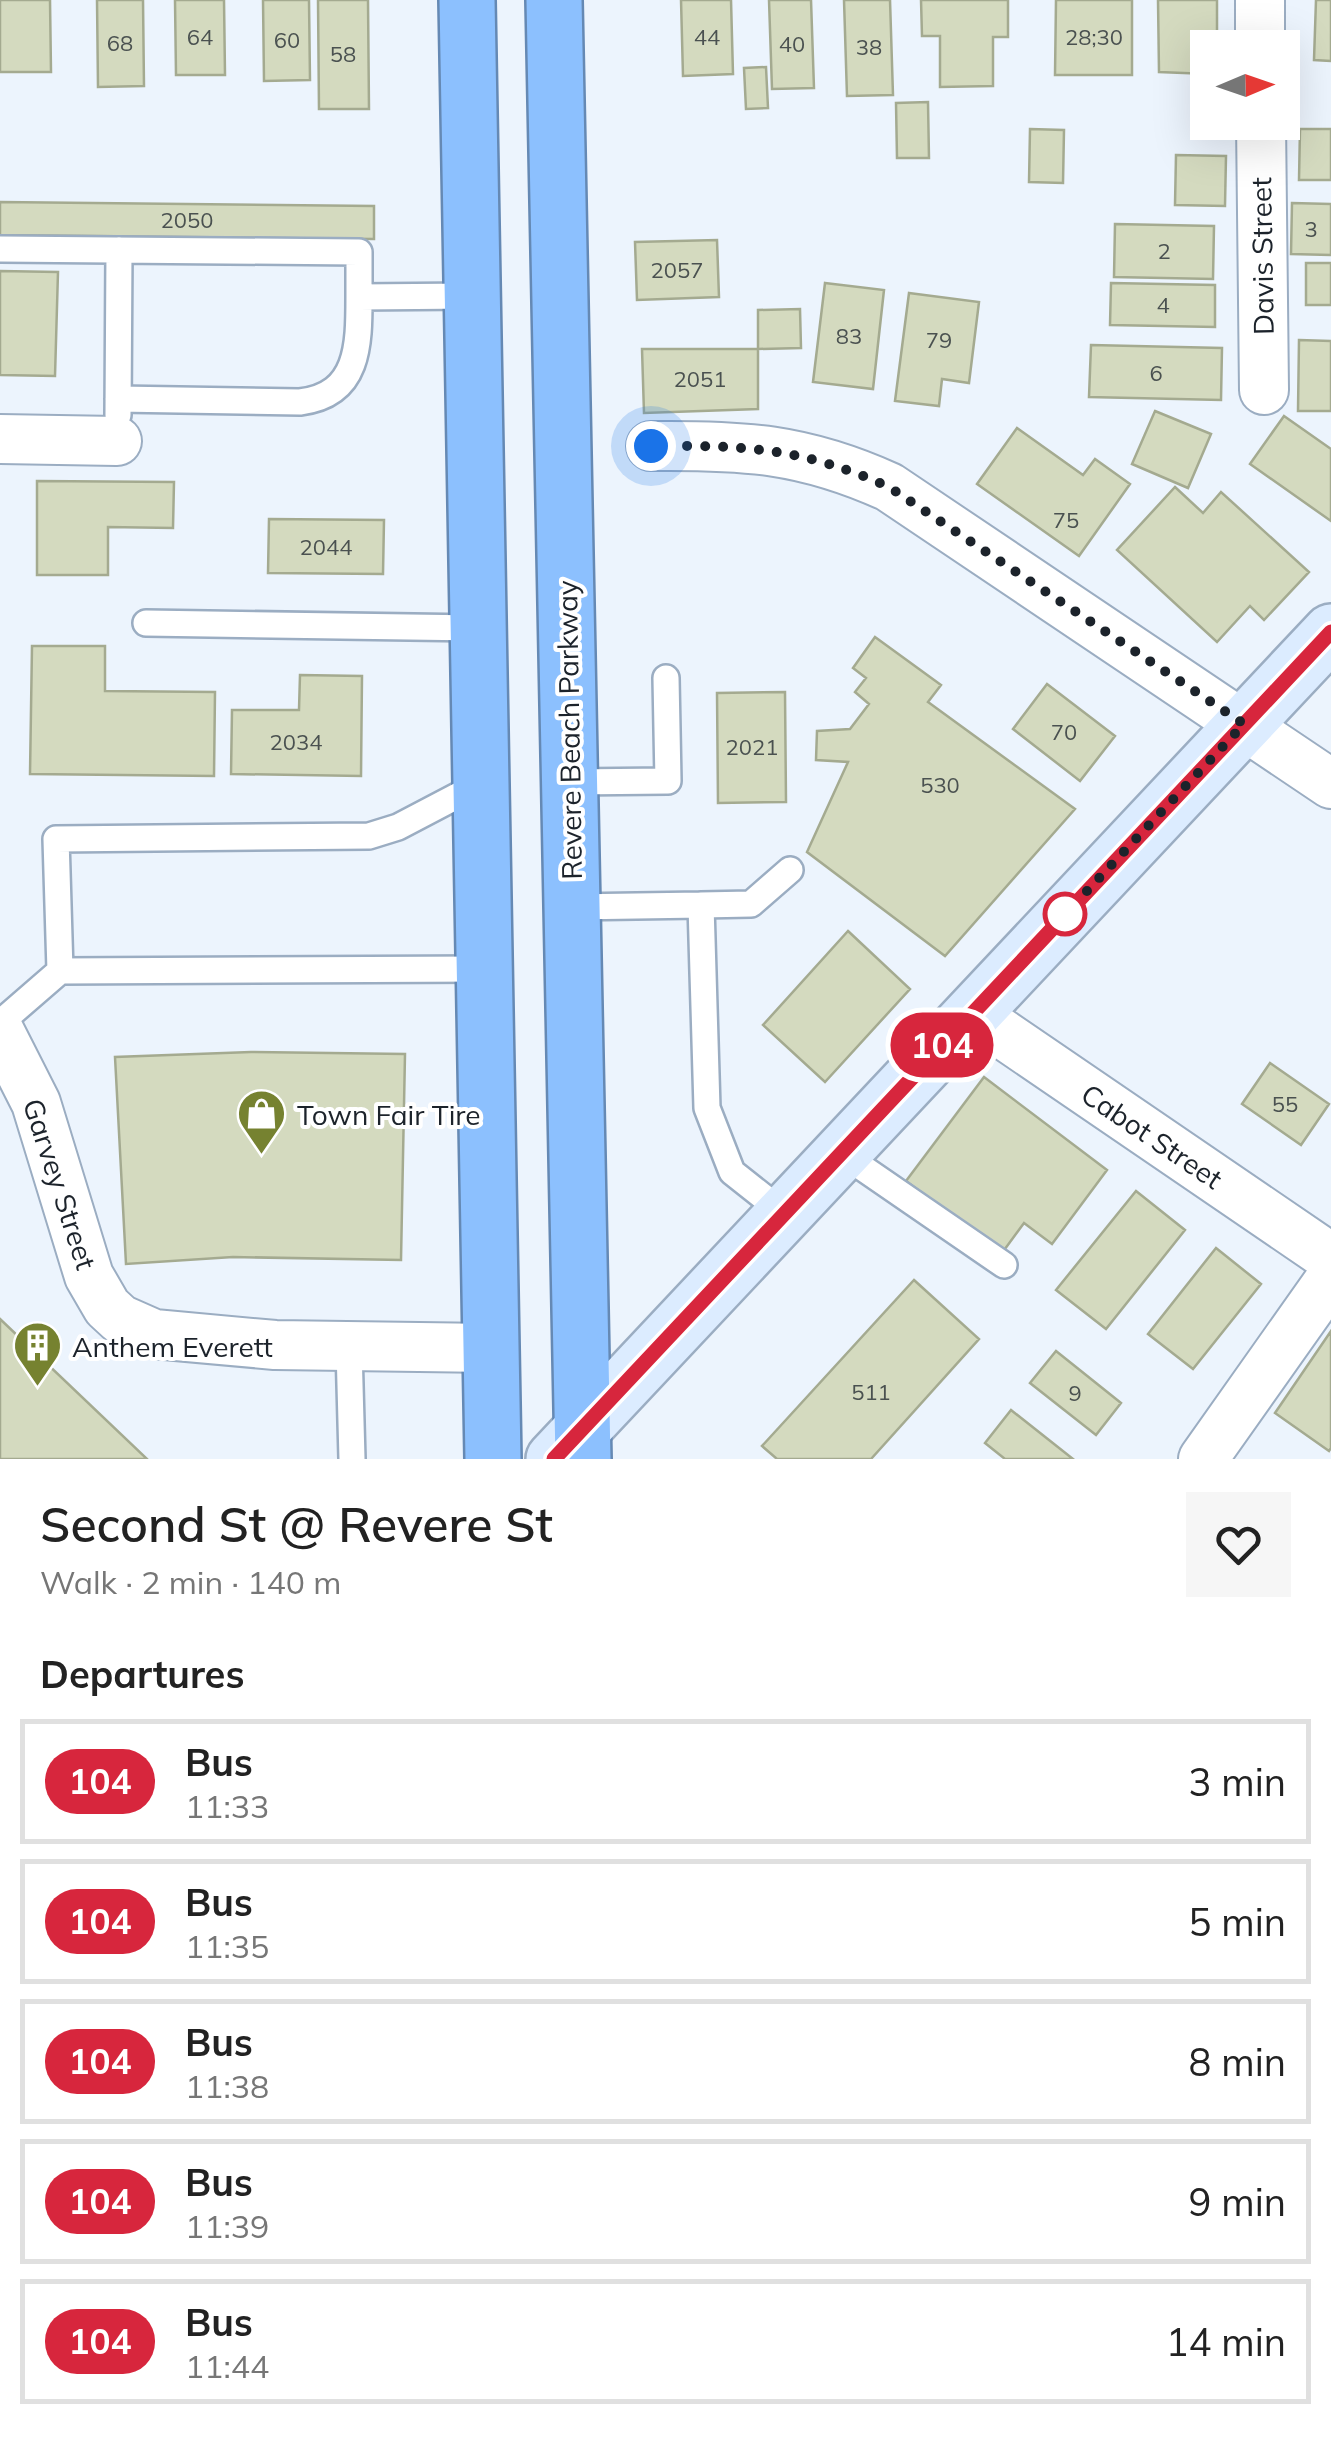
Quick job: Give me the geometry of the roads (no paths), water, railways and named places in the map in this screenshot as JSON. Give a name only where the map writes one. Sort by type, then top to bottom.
[{"type":"highway","points":[[466,0],[493,1459]]},
{"type":"highway","name":"Revere Beach Parkway","points":[[554,0],[572,907],[573,1449]]},
{"type":"main road","points":[[573,1449],[841,1153],[1331,632]]},
{"type":"street","points":[[1260,0],[1260,30]]},
{"type":"street","name":"Davis Street","points":[[1261,140],[1264,390]]},
{"type":"street","points":[[0,438],[118,420]]},
{"type":"street","points":[[651,446],[720,445],[788,452],[838,465],[889,487],[1331,784]]},
{"type":"street","name":"Cabot Street","points":[[972,1014],[1331,1258]]},
{"type":"street","name":"Garvey Street","points":[[0,1032],[36,1102],[89,1276],[106,1307],[120,1319],[154,1334],[349,1348],[491,1348]]},
{"type":"street","points":[[1203,1459],[1331,1278]]},
{"type":"lane","points":[[0,249],[359,252],[355,356],[339,387],[326,396],[300,402],[118,420],[119,250]]},
{"type":"lane","points":[[359,297],[472,296]]},
{"type":"lane","points":[[146,624],[478,628]]},
{"type":"lane","points":[[570,782],[668,781],[666,678]]},
{"type":"lane","points":[[60,970],[56,839],[368,836],[398,827],[480,784]]},
{"type":"lane","points":[[572,907],[751,904],[790,870]]},
{"type":"lane","points":[[701,905],[707,1108],[732,1172],[785,1214]]},
{"type":"lane","points":[[0,1023],[60,970],[484,968]]},
{"type":"lane","points":[[841,1153],[1004,1265]]},
{"type":"lane","points":[[349,1348],[352,1459]]},
{"type":"place","name":"Town Fair Tire","points":[[262,1156]]},
{"type":"place","name":"Anthem Everett","points":[[37,1388]]}]
